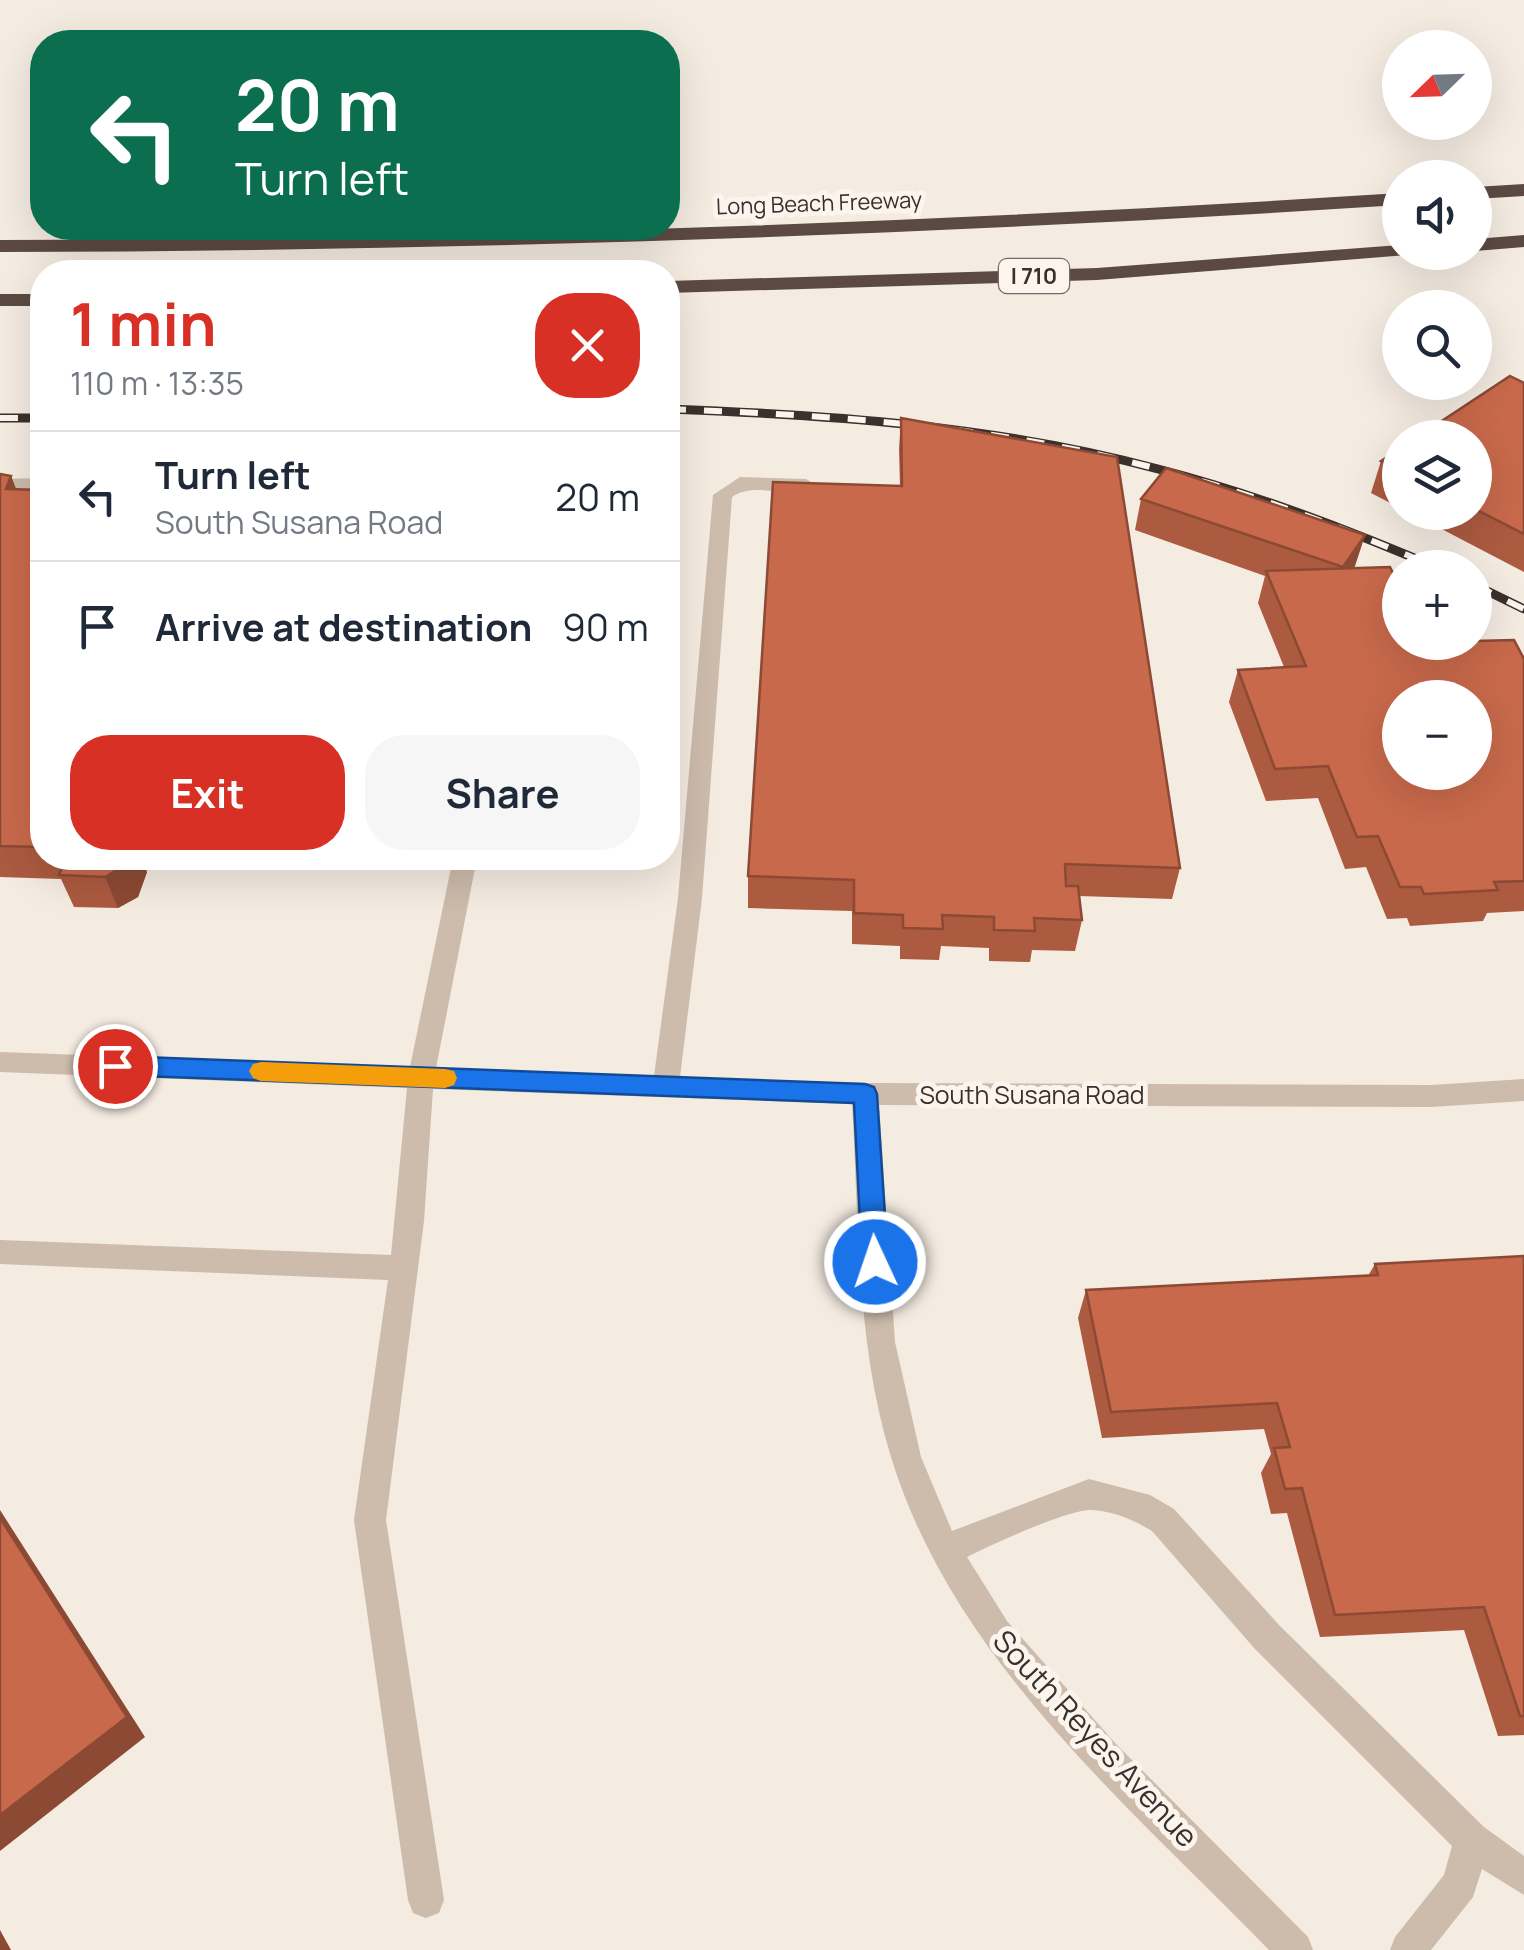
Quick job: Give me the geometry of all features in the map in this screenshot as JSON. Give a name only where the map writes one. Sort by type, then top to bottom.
[{"type":"highway","points":[[1492,192],[1524,190]]},
{"type":"highway","name":"Long Beach Freeway","points":[[680,233],[1138,217],[1382,199]]},
{"type":"highway","name":"Long Beach Freeway","points":[[0,246],[320,246],[489,240]]},
{"type":"highway","points":[[1492,244],[1524,241]]},
{"type":"highway","name":"I 710","points":[[680,287],[1097,274],[1382,252]]},
{"type":"highway","points":[[0,300],[30,300]]},
{"type":"street","points":[[0,485],[30,484]]},
{"type":"street","points":[[666,1086],[690,898],[724,495],[740,484],[832,486]]},
{"type":"street","points":[[426,1900],[370,1520],[403,1268],[421,1077],[464,870]]},
{"type":"street","name":"South Susana Road","points":[[0,1062],[865,1094],[1431,1096],[1524,1090]]},
{"type":"street","name":"South Reyes Avenue","points":[[865,1094],[880,1342],[906,1457],[945,1552],[996,1634],[1104,1756],[1295,1950]]},
{"type":"street","points":[[0,1252],[403,1268]]},
{"type":"street","points":[[945,1552],[982,1532],[1089,1494],[1138,1506],[1163,1520],[1267,1637],[1471,1840],[1524,1876]]},
{"type":"street","points":[[1408,1950],[1460,1884],[1471,1840]]},
{"type":"building","points":[[1510,376],[1524,383],[1524,534],[1492,518],[1492,420],[1443,420],[1474,400],[1492,400],[1492,388]]},
{"type":"building","points":[[901,418],[1117,457],[1180,868],[1065,864],[1066,886],[1078,886],[1082,920],[1034,918],[1035,931],[994,930],[994,917],[942,915],[943,929],[903,928],[903,915],[854,913],[854,880],[748,876],[773,482],[902,486]]},
{"type":"building","points":[[1166,468],[1365,535],[1343,567],[1141,499]]},
{"type":"building","points":[[0,474],[11,476],[6,489],[30,490],[30,847],[0,846]]},
{"type":"building","points":[[1382,567],[1382,660],[1492,660],[1492,641],[1514,640],[1524,659],[1524,881],[1494,882],[1498,890],[1424,894],[1421,887],[1400,887],[1378,836],[1357,837],[1328,766],[1275,769],[1238,670],[1306,666],[1266,571]]},
{"type":"building","points":[[61,870],[117,870],[105,877],[59,875]]},
{"type":"building","points":[[1524,1256],[1524,1716],[1520,1716],[1484,1607],[1335,1615],[1302,1488],[1285,1489],[1274,1448],[1290,1447],[1277,1403],[1111,1412],[1086,1290],[1378,1275],[1375,1264]]},
{"type":"building","points":[[0,1518],[127,1717],[0,1815]]},
{"type":"railway","points":[[680,410],[915,425],[1038,442],[1194,479],[1265,501],[1394,550]]},
{"type":"railway","points":[[0,418],[30,418]]},
{"type":"railway","points":[[1492,593],[1524,609]]},
{"type":"slow traffic","points":[[261,1071],[445,1078]]},
{"type":"route","points":[[115,1066],[865,1094],[875,1262]]}]
